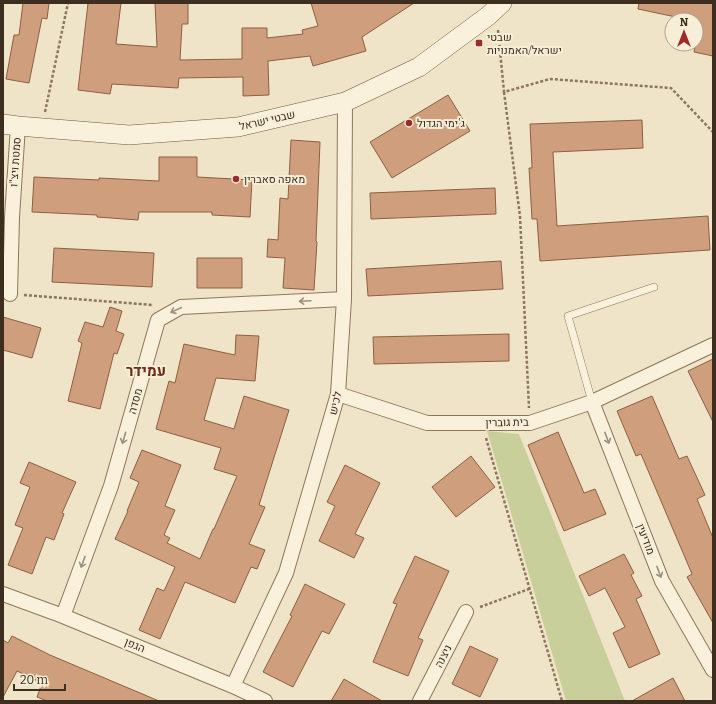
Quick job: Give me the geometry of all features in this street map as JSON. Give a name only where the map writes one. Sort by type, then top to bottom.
[{"type":"street","name":"שבטי ישראל","points":[[10,125],[129,135],[238,127],[345,102],[419,67],[488,16],[499,6]]},
{"type":"street","name":"לכיש","points":[[233,686],[286,573],[338,394],[344,299],[345,102]]},
{"type":"street","name":"סמטת ויצ\"ו","points":[[10,125],[12,217],[10,294]]},
{"type":"street","name":"מסדה","points":[[63,616],[111,486],[158,320],[181,308],[344,299]]},
{"type":"street","name":"בית גוברין","points":[[338,394],[427,423],[530,423],[592,402],[713,345]]},
{"type":"street","name":"מודיעין","points":[[592,402],[662,581],[713,670]]},
{"type":"street","name":"הגפן","points":[[3,594],[63,616],[233,686],[265,701]]},
{"type":"street","name":"ניצנה","points":[[420,701],[466,612]]},
{"type":"lane","points":[[592,402],[568,316],[654,287]]},
{"type":"path","points":[[42,128],[68,3]]},
{"type":"path","points":[[499,6],[504,92],[520,216],[530,423]]},
{"type":"path","points":[[504,92],[550,79],[671,88],[713,132]]},
{"type":"path","points":[[10,294],[181,308]]},
{"type":"path","points":[[481,423],[562,701]]},
{"type":"path","points":[[466,612],[530,589]]},
{"type":"green space","points":[[487,431],[519,434],[625,701],[566,701]]},
{"type":"building","points":[[23,3],[49,3],[47,19],[42,18],[29,83],[6,79],[14,35],[19,35]]},
{"type":"building","points":[[88,3],[121,3],[116,44],[157,47],[155,3],[188,3],[188,24],[182,24],[180,60],[242,59],[242,28],[267,28],[267,38],[303,34],[302,30],[318,26],[311,3],[414,3],[362,37],[366,51],[313,66],[310,56],[268,61],[269,95],[243,96],[243,77],[179,78],[178,88],[112,84],[110,94],[78,90]]},
{"type":"building","points":[[639,3],[713,3],[713,56],[694,52],[704,52],[704,12],[664,12],[664,14],[638,9]]},
{"type":"building","points":[[448,95],[470,131],[392,178],[370,142]]},
{"type":"building","points":[[642,120],[643,148],[553,152],[557,226],[708,216],[710,250],[540,261],[537,219],[532,219],[529,168],[532,168],[530,124]]},
{"type":"building","points":[[291,140],[320,142],[314,290],[283,288],[285,258],[267,257],[268,239],[278,240],[280,198],[288,199]]},
{"type":"building","points":[[159,157],[197,157],[197,177],[252,180],[250,217],[212,215],[212,212],[139,212],[138,220],[97,217],[97,215],[32,212],[34,177],[159,181]]},
{"type":"building","points":[[495,188],[496,214],[371,219],[370,193]]},
{"type":"building","points":[[54,248],[154,253],[152,287],[52,282]]},
{"type":"building","points":[[197,258],[242,258],[242,288],[197,288]]},
{"type":"building","points":[[501,261],[503,289],[368,296],[366,269]]},
{"type":"building","points":[[110,307],[122,311],[116,331],[124,334],[117,354],[114,353],[100,409],[68,401],[82,343],[78,341],[85,322],[103,327]]},
{"type":"building","points":[[3,317],[41,328],[32,358],[3,350]]},
{"type":"building","points":[[509,334],[509,361],[374,364],[373,337]]},
{"type":"building","points":[[236,335],[259,336],[255,381],[216,378],[204,420],[234,429],[244,396],[289,410],[259,505],[265,507],[249,544],[265,550],[257,569],[251,567],[235,603],[185,582],[160,639],[139,630],[157,588],[164,591],[175,567],[115,539],[139,482],[130,478],[142,450],[181,465],[165,506],[175,510],[164,535],[170,538],[167,543],[200,559],[237,476],[214,469],[221,448],[156,429],[169,381],[175,383],[184,344],[235,355]]},
{"type":"building","points":[[713,359],[713,422],[688,371]]},
{"type":"building","points":[[652,396],[679,459],[687,456],[705,495],[697,499],[713,538],[713,623],[687,577],[692,574],[641,454],[636,456],[617,411]]},
{"type":"building","points":[[558,432],[584,493],[595,489],[606,514],[564,531],[528,445]]},
{"type":"building","points":[[471,456],[495,487],[456,517],[432,487]]},
{"type":"building","points":[[29,462],[76,482],[62,513],[64,514],[54,540],[46,537],[32,574],[8,565],[23,528],[15,525],[30,487],[20,483]]},
{"type":"building","points":[[345,465],[380,483],[355,534],[364,538],[354,558],[319,541],[335,506],[327,502]]},
{"type":"building","points":[[624,554],[634,573],[631,575],[642,596],[636,599],[660,654],[629,668],[613,633],[625,627],[605,588],[589,596],[579,576]]},
{"type":"building","points":[[415,556],[449,571],[418,638],[423,640],[408,676],[373,662],[397,604],[393,603]]},
{"type":"building","points":[[305,584],[345,604],[329,634],[322,631],[293,687],[263,672],[292,616],[290,615]]},
{"type":"building","points":[[12,636],[50,655],[159,701],[47,701],[37,697],[42,683],[17,671],[3,697],[3,640],[8,643]]},
{"type":"building","points":[[470,646],[498,659],[480,697],[452,684]]},
{"type":"building","points":[[673,678],[685,701],[632,701]]},
{"type":"building","points":[[344,679],[382,701],[331,701]]},
{"type":"place","name":"שבטי ישראל/האמנויות","points":[[479,43]]},
{"type":"place","name":"ג'ימי הגדול","points":[[409,123]]},
{"type":"place","name":"מאפה סאברין","points":[[236,179]]},
{"type":"district","name":"עמידר","points":[[146,371]]}]
